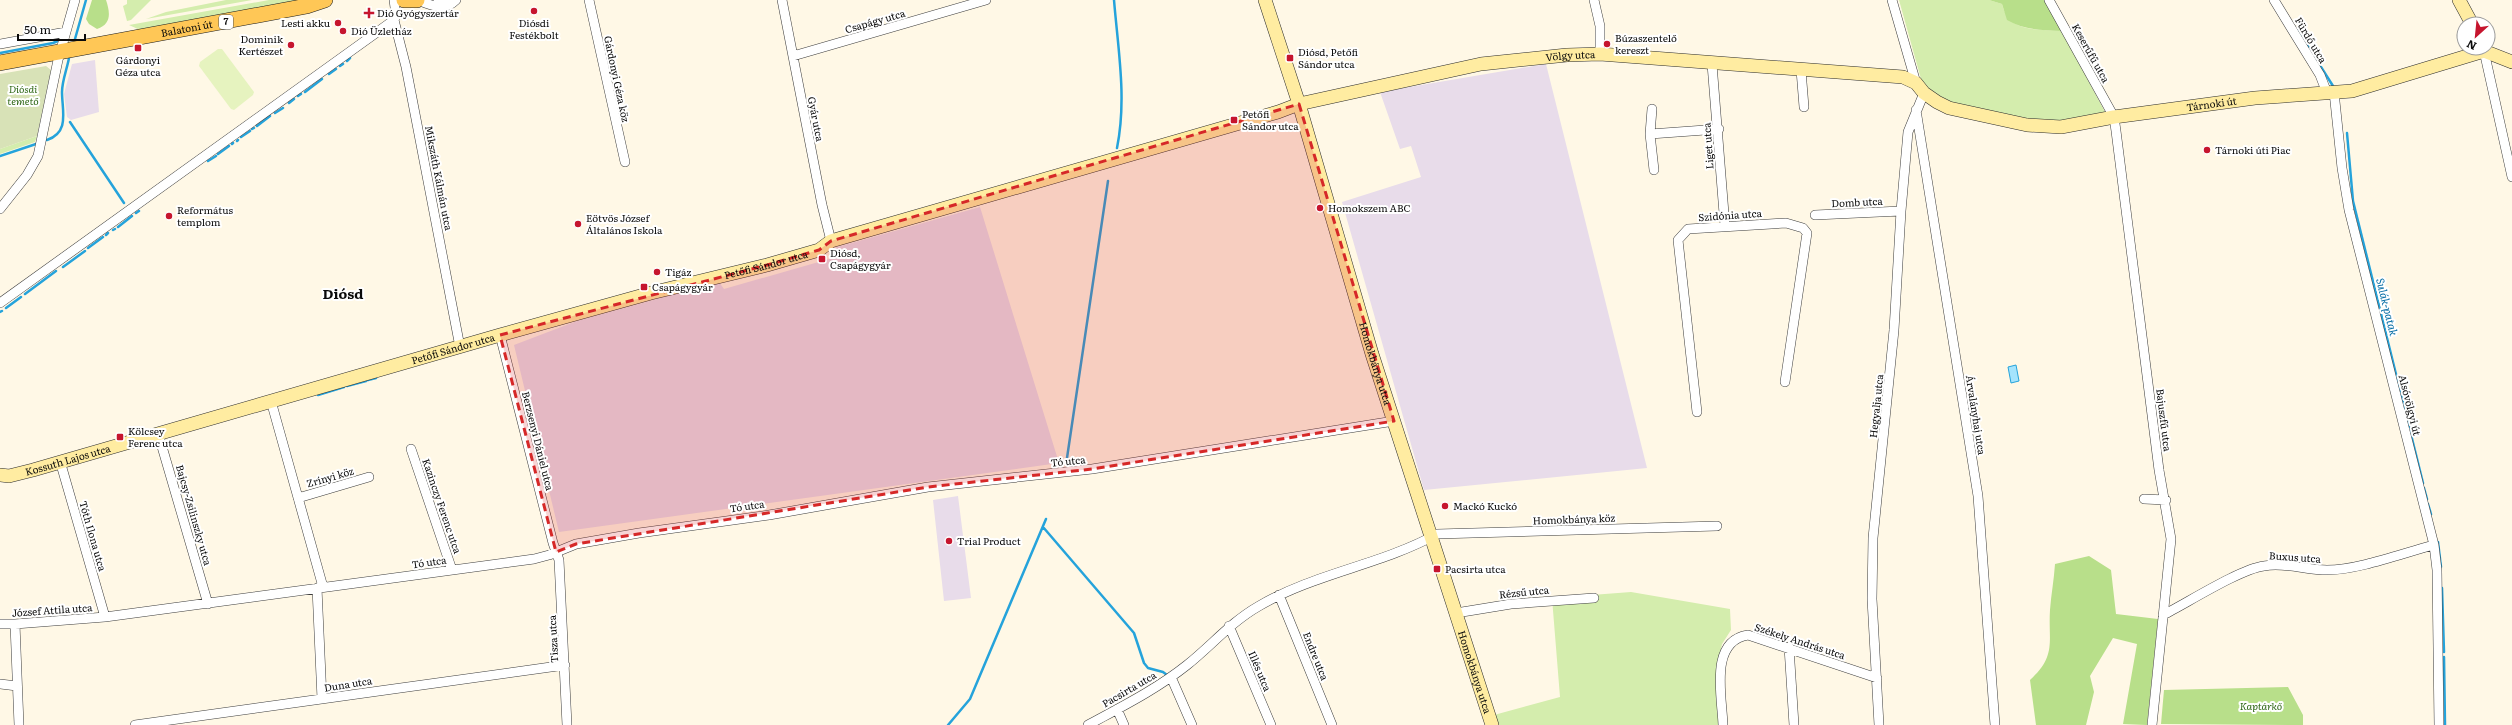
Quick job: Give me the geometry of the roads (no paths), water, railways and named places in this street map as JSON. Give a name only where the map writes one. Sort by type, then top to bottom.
[{"type":"main road","name":"Balatoni út","points":[[0,63],[307,6],[325,0]]},
{"type":"street","points":[[0,209],[27,175],[38,156],[61,52],[75,0]]},
{"type":"street","name":"Mikszáth Kálmán utca","points":[[394,0],[395,17],[460,347]]},
{"type":"street","points":[[0,303],[395,17],[412,0],[440,8],[448,7],[457,0]]},
{"type":"street","points":[[438,0],[457,0]]},
{"type":"street","name":"Gárdonyi Géza köz","points":[[589,0],[625,162]]},
{"type":"street","name":"Gyár utca","points":[[782,0],[822,205],[831,241]]},
{"type":"street","name":"Csapágy utca","points":[[793,56],[986,0]]},
{"type":"street","name":"Homokbánya utca","points":[[1265,0],[1299,104],[1344,261],[1394,421],[1492,725]]},
{"type":"street","points":[[1594,0],[1600,26],[1600,54]]},
{"type":"street","points":[[1892,0],[1920,88]]},
{"type":"street","name":"Keserűfű utca","points":[[2050,0],[2114,117]]},
{"type":"street","name":"Fürdő utca","points":[[2274,0],[2331,92]]},
{"type":"street","points":[[2459,0],[2468,16]]},
{"type":"street","points":[[0,44],[66,32]]},
{"type":"street","name":"Völgy utca","points":[[1299,104],[1481,64],[1533,57],[1600,54],[1712,64],[1903,77],[1920,88]]},
{"type":"street","points":[[2496,55],[2512,62]]},
{"type":"street","name":"Tárnoki út","points":[[1920,88],[1949,108],[2027,125],[2061,127],[2114,117],[2255,98],[2363,89],[2465,56]]},
{"type":"street","points":[[2485,56],[2512,177]]},
{"type":"street","name":"Liget utca","points":[[1712,64],[1719,129],[1725,226]]},
{"type":"street","points":[[1801,70],[1804,107]]},
{"type":"street","name":"Hegyalja utca","points":[[1879,725],[1872,599],[1873,538],[1894,330],[1901,211],[1908,132],[1916,110],[1920,88]]},
{"type":"street","name":"Alsóvölgyi út","points":[[2331,92],[2349,210],[2434,545],[2437,570],[2440,725]]},
{"type":"street","name":"Petőfi Sándor utca","points":[[158,433],[651,293],[767,265],[819,250],[831,241],[1278,112],[1299,104]]},
{"type":"street","points":[[1652,109],[1650,134],[1654,170]]},
{"type":"street","name":"Árvalányhaj utca","points":[[1916,110],[1978,496],[1995,725]]},
{"type":"street","name":"Bajuszfű utca","points":[[2114,117],[2159,470],[2166,500],[2171,539],[2152,725]]},
{"type":"street","points":[[1650,134],[1719,129]]},
{"type":"street","name":"Domb utca","points":[[1815,215],[1901,211]]},
{"type":"street","name":"Szidónia utca","points":[[1697,412],[1678,240],[1688,229],[1786,223],[1803,228],[1806,233],[1785,382]]},
{"type":"street","name":"Berzsenyi Dániel utca","points":[[500,335],[556,552]]},
{"type":"street","points":[[271,401],[298,498],[320,588],[322,699]]},
{"type":"street","name":"Tó utca","points":[[104,617],[208,604],[542,557],[576,544],[928,487],[1092,469],[1394,421]]},
{"type":"street","name":"Kossuth Lajos utca","points":[[0,475],[9,476],[158,433]]},
{"type":"street","name":"Bajcsy-Zsilinszky utca","points":[[158,433],[208,604]]},
{"type":"street","name":"Kazinczy Ferenc utca","points":[[411,449],[452,570]]},
{"type":"street","name":"Tóth Ilona utca","points":[[60,461],[104,617]]},
{"type":"street","name":"Zrínyi köz","points":[[298,498],[369,478]]},
{"type":"street","points":[[2144,499],[2166,500]]},
{"type":"street","name":"Homokbánya köz","points":[[1431,537],[1437,534],[1717,526]]},
{"type":"street","name":"Pacsirta utca","points":[[1088,725],[1172,677],[1229,626],[1279,595],[1341,570],[1414,546],[1431,537]]},
{"type":"street","name":"Buxus utca","points":[[2163,615],[2243,573],[2263,566],[2281,565],[2327,570],[2345,568],[2434,545]]},
{"type":"street","name":"Tisza utca","points":[[556,552],[559,560],[567,725]]},
{"type":"street","name":"Endre utca","points":[[1279,595],[1332,725]]},
{"type":"street","name":"Rézsű utca","points":[[1456,612],[1511,604],[1594,598]]},
{"type":"street","name":"József Attila utca","points":[[0,624],[104,617]]},
{"type":"street","points":[[15,624],[19,725]]},
{"type":"street","name":"Illés utca","points":[[1229,626],[1271,725]]},
{"type":"street","name":"Székely András utca","points":[[1722,725],[1721,670],[1727,647],[1736,637],[1748,635],[1789,647],[1877,678]]},
{"type":"street","points":[[1789,647],[1794,725]]},
{"type":"street","name":"Duna utca","points":[[135,725],[565,665]]},
{"type":"street","points":[[1172,677],[1192,725]]},
{"type":"street","points":[[0,684],[17,686]]},
{"type":"street","points":[[1117,709],[1124,725]]},
{"type":"water","points":[[2016,365],[2019,381],[2011,383],[2008,367]]},
{"type":"waterway","points":[[75,39],[86,0]]},
{"type":"waterway","points":[[1114,0],[1122,93],[1120,130],[1117,148]]},
{"type":"waterway","points":[[2297,29],[2333,86]]},
{"type":"waterway","points":[[0,53],[53,43],[60,40]]},
{"type":"waterway","points":[[47,140],[59,132],[62,126],[62,88],[69,58]]},
{"type":"waterway","points":[[347,61],[350,58]]},
{"type":"waterway","points":[[329,74],[336,69]]},
{"type":"waterway","points":[[305,92],[322,79]]},
{"type":"waterway","points":[[289,103],[294,99]]},
{"type":"waterway","points":[[275,113],[283,108]]},
{"type":"waterway","points":[[257,126],[270,116]]},
{"type":"waterway","points":[[70,122],[124,203]]},
{"type":"waterway","points":[[241,137],[250,131]]},
{"type":"waterway","name":"Sulák-patak","points":[[2347,133],[2353,201],[2423,483]]},
{"type":"waterway","points":[[0,156],[36,144]]},
{"type":"waterway","points":[[218,154],[229,146]]},
{"type":"waterway","points":[[208,161],[216,156]]},
{"type":"waterway","points":[[1067,458],[1108,181]]},
{"type":"waterway","points":[[118,227],[132,216]]},
{"type":"waterway","points":[[88,248],[103,237]]},
{"type":"waterway","points":[[63,267],[85,251]]},
{"type":"waterway","points":[[25,294],[56,271]]},
{"type":"waterway","points":[[6,308],[21,297]]},
{"type":"waterway","points":[[368,380],[376,378]]},
{"type":"waterway","points":[[347,386],[366,381]]},
{"type":"waterway","points":[[318,395],[344,387]]},
{"type":"waterway","name":"Sulák-patak","points":[[2424,488],[2427,499]]},
{"type":"waterway","name":"Sulák-patak","points":[[2428,504],[2431,514]]},
{"type":"waterway","points":[[948,725],[970,699],[1046,519]]},
{"type":"waterway","points":[[1043,527],[1134,633],[1144,663],[1148,668],[1163,672],[1167,675]]},
{"type":"waterway","name":"Sulák-patak","points":[[2438,542],[2441,567]]},
{"type":"waterway","name":"Sulák-patak","points":[[2442,588],[2444,652]]},
{"type":"waterway","name":"Sulák-patak","points":[[2444,657],[2445,725]]},
{"type":"place","name":"Diósdi Festékbolt","points":[[534,11]]},
{"type":"place","name":"Dió Gyógyszertár","points":[[369,13]]},
{"type":"place","name":"Lesti akku","points":[[338,23]]},
{"type":"place","name":"Dió Üzletház","points":[[343,31]]},
{"type":"place","name":"Búzaszentelő kereszt","points":[[1607,44]]},
{"type":"place","name":"Dominik Kertészet","points":[[291,45]]},
{"type":"place","name":"Gárdonyi Géza utca","points":[[138,48]]},
{"type":"place","name":"Diósd, Petőfi Sándor utca","points":[[1290,58]]},
{"type":"place","name":"Petőfi Sándor utca","points":[[1234,120]]},
{"type":"place","name":"Tárnoki úti Piac","points":[[2207,150]]},
{"type":"place","name":"Homokszem ABC","points":[[1320,208]]},
{"type":"place","name":"Református templom","points":[[169,216]]},
{"type":"place","name":"Eötvös József Általános Iskola","points":[[578,224]]},
{"type":"place","name":"Diósd, Csapágygyár","points":[[822,259]]},
{"type":"place","name":"Tigáz","points":[[657,272]]},
{"type":"place","name":"Csapágygyár","points":[[644,287]]},
{"type":"place","name":"Kölcsey Ferenc utca","points":[[120,437]]},
{"type":"place","name":"Mackó Kuckó","points":[[1445,506]]},
{"type":"place","name":"Trial Product","points":[[949,541]]},
{"type":"place","name":"Pacsirta utca","points":[[1437,569]]},
{"type":"district","name":"Diósd","points":[[343,294]]},
{"type":"park label","name":"Diósdi temető","points":[[23,94]]},
{"type":"park label","name":"Kaptárkő","points":[[2261,706]]}]
